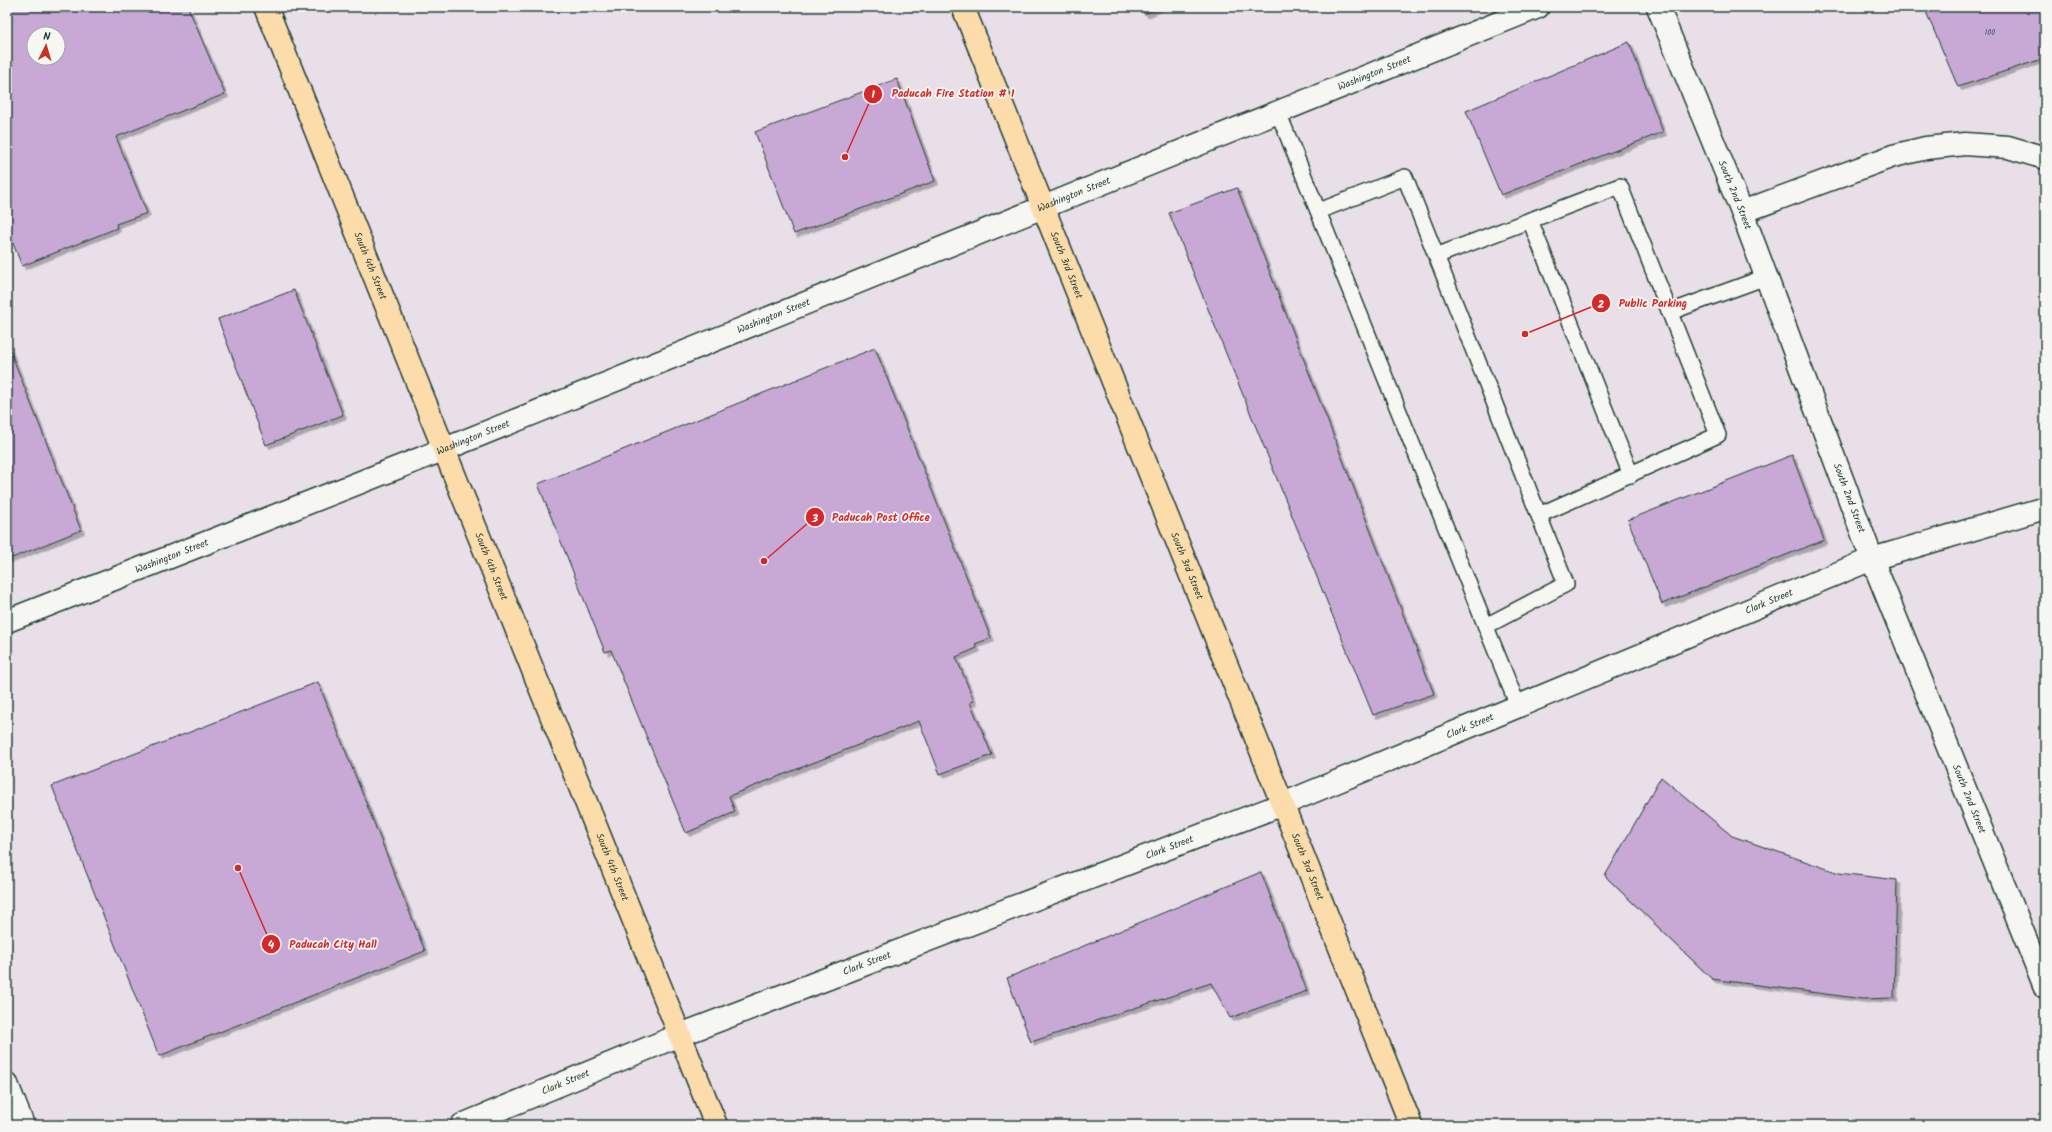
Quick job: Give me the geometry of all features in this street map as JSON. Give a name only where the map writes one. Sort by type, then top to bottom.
[{"type":"main road","name":"South 4th Street","points":[[266,7],[716,1125]]},
{"type":"main road","name":"South 3rd Street","points":[[963,7],[1411,1125]]},
{"type":"street","name":"Washington Street","points":[[7,621],[445,449],[1538,7]]},
{"type":"street","name":"South 2nd Street","points":[[1658,7],[1742,212],[1872,559],[2045,987]]},
{"type":"street","points":[[1742,212],[1893,156],[1926,148],[1965,144],[2008,147],[2045,158]]},
{"type":"street","name":"Clark Street","points":[[462,1125],[680,1035],[1283,804],[1872,559],[2045,508]]},
{"type":"street","points":[[7,1084],[23,1125]]},
{"type":"lane","points":[[1278,112],[1518,706]]},
{"type":"lane","points":[[1319,211],[1405,177],[1566,584],[1486,626]]},
{"type":"lane","points":[[1436,256],[1620,186],[1718,435],[1539,515]]},
{"type":"lane","points":[[1530,220],[1631,474]]},
{"type":"lane","points":[[1670,312],[1766,277]]},
{"type":"building","points":[[7,7],[188,7],[225,94],[116,137],[147,213],[116,224],[117,228],[22,266],[7,228]]},
{"type":"building","points":[[1141,7],[1161,7],[1144,14]]},
{"type":"building","points":[[1924,7],[2045,7],[2045,58],[1958,87]]},
{"type":"building","points":[[1629,42],[1663,132],[1501,195],[1466,111]]},
{"type":"building","points":[[897,79],[935,181],[794,234],[755,132]]},
{"type":"building","points":[[1237,188],[1434,694],[1373,715],[1169,213]]},
{"type":"building","points":[[294,290],[343,415],[266,445],[218,319]]},
{"type":"building","points":[[7,343],[81,530],[7,560]]},
{"type":"building","points":[[875,348],[991,638],[975,644],[977,648],[956,657],[974,701],[970,702],[992,755],[940,774],[919,721],[729,796],[735,812],[686,833],[611,650],[605,652],[538,484]]},
{"type":"building","points":[[1792,455],[1824,540],[1662,604],[1628,520]]},
{"type":"building","points":[[318,682],[425,951],[159,1056],[52,786]]},
{"type":"building","points":[[1661,777],[1732,836],[1839,873],[1897,880],[1894,998],[1863,999],[1712,979],[1605,876]]},
{"type":"building","points":[[1261,872],[1307,991],[1230,1018],[1211,983],[1031,1042],[1007,978]]},
{"type":"place","name":"Paducah Fire Station # 1","points":[[845,157]]},
{"type":"place","name":"Public Parking","points":[[1525,334]]},
{"type":"place","name":"Paducah Post Office","points":[[764,561]]},
{"type":"place","name":"Paducah City Hall","points":[[238,868]]}]
